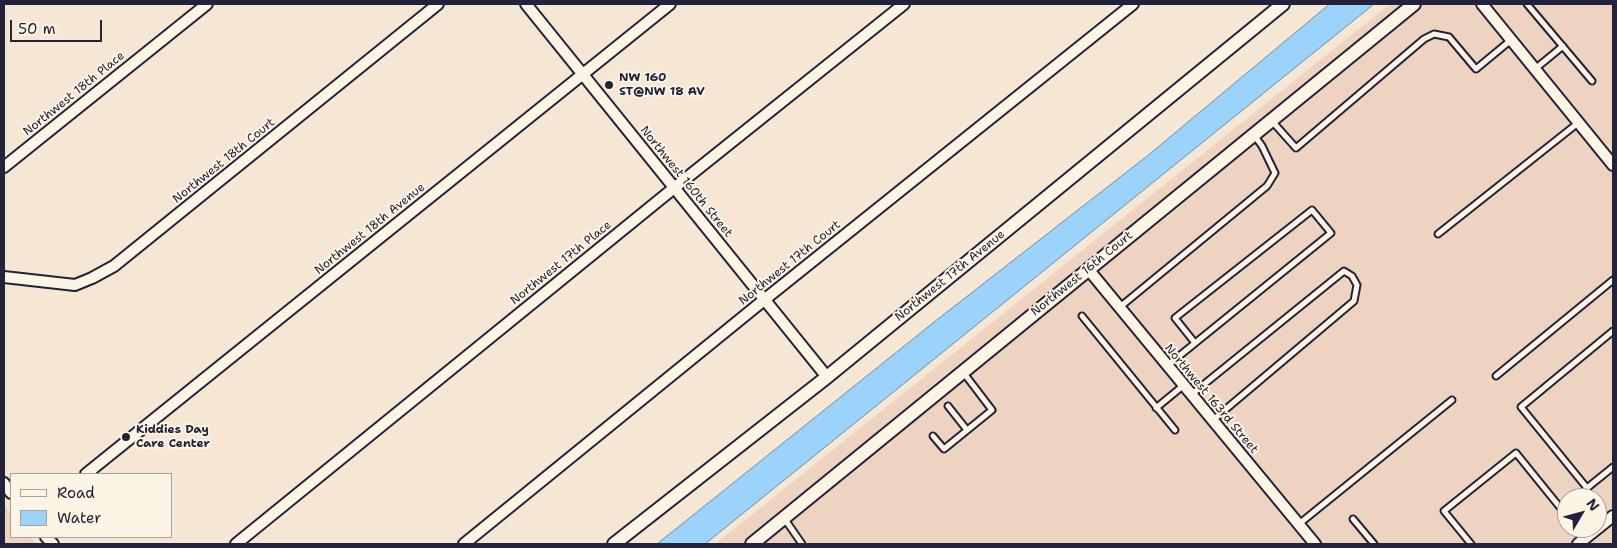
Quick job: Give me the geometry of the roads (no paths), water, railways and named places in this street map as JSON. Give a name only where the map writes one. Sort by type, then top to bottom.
[{"type":"street","name":"Northwest 18th Place","points":[[4,167],[207,4]]},
{"type":"street","name":"Northwest 18th Court","points":[[4,277],[75,285],[114,266],[438,4]]},
{"type":"street","name":"Northwest 160th Street","points":[[526,4],[826,377]]},
{"type":"street","name":"Northwest 18th Avenue","points":[[87,473],[670,4]]},
{"type":"street","name":"Northwest 17th Place","points":[[236,544],[904,4]]},
{"type":"street","name":"Northwest 17th Court","points":[[464,544],[764,300],[1134,4]]},
{"type":"street","name":"Northwest 16th Court","points":[[752,544],[1414,4]]},
{"type":"street","points":[[1482,4],[1613,165]]},
{"type":"street","name":"Northwest 17th Avenue","points":[[614,544],[826,377],[1276,6]]},
{"type":"street","name":"Northwest 163rd Street","points":[[1088,269],[1315,544]]},
{"type":"street","points":[[1582,541],[1613,516]]},
{"type":"lane","points":[[1527,4],[1592,81]]},
{"type":"lane","points":[[1271,120],[1296,148],[1424,39],[1434,34],[1449,37],[1476,69],[1511,40]]},
{"type":"lane","points":[[1535,69],[1563,46]]},
{"type":"lane","points":[[1438,234],[1578,122]]},
{"type":"lane","points":[[1119,307],[1267,186],[1275,173],[1262,146],[1253,134]]},
{"type":"lane","points":[[1168,365],[1331,233],[1312,210],[1175,318],[1195,343]]},
{"type":"lane","points":[[1192,394],[1344,271],[1352,276],[1357,285],[1354,301],[1213,420]]},
{"type":"lane","points":[[1496,376],[1613,280]]},
{"type":"lane","points":[[1082,316],[1175,430]]},
{"type":"lane","points":[[1613,331],[1520,407],[1587,488],[1613,467]]},
{"type":"lane","points":[[933,436],[944,449],[992,410],[962,372]]},
{"type":"lane","points":[[1156,408],[1184,385]]},
{"type":"lane","points":[[1298,524],[1452,400]]},
{"type":"lane","points":[[948,406],[967,430]]},
{"type":"lane","points":[[1471,544],[1444,511],[1516,453],[1557,504]]},
{"type":"lane","points":[[784,518],[802,544]]},
{"type":"lane","points":[[1353,519],[1374,544]]},
{"type":"water","points":[[1330,4],[1374,4],[705,544],[657,544],[938,319],[1146,157]]},
{"type":"place","name":"NW 160 ST@NW 18 AV","points":[[609,85]]},
{"type":"place","name":"Kiddies Day Care Center","points":[[126,437]]}]
